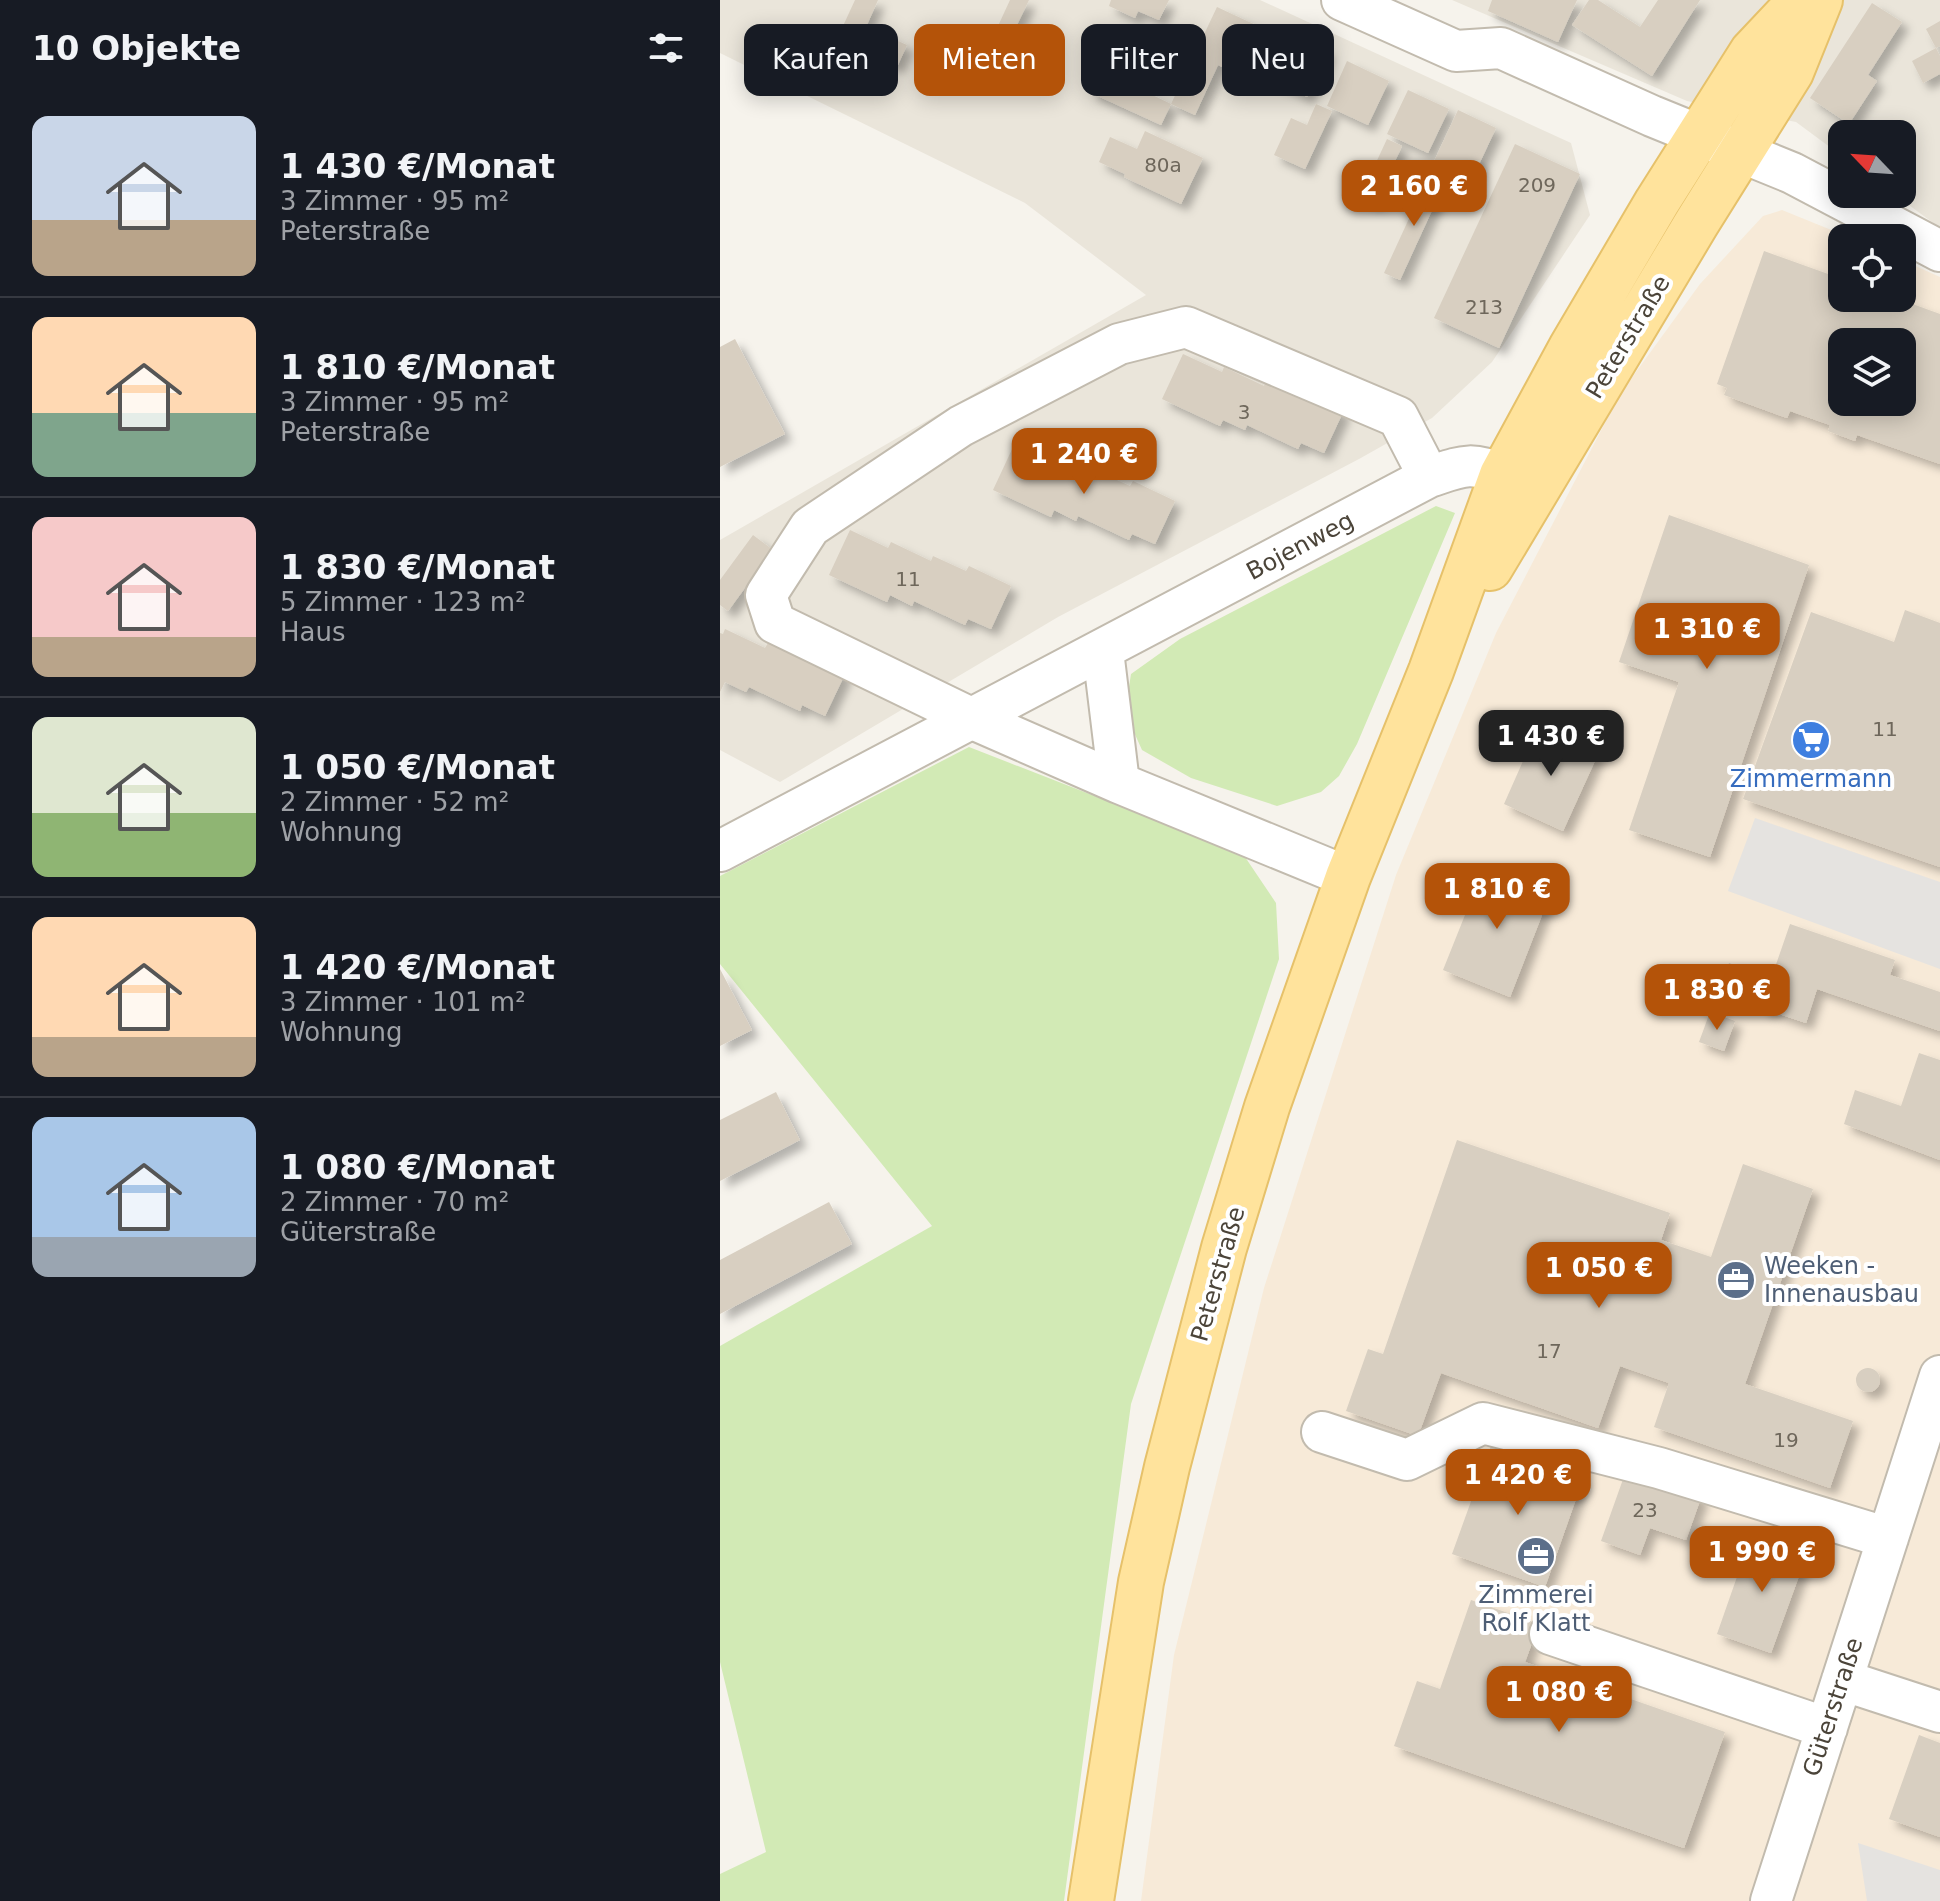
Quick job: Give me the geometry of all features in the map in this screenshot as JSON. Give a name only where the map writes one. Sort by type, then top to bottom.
[{"type":"main road","name":"Peterstraße","points":[[1091,1901],[1097,1847],[1141,1582],[1171,1451],[1224,1248],[1263,1121],[1348,877],[1431,671],[1502,475],[1571,348],[1752,52],[1801,0]]},
{"type":"main road","name":"Peterstraße","points":[[1431,671],[1531,496],[1791,72],[1820,0]]},
{"type":"street","points":[[1342,0],[1456,51],[1501,48],[1792,173],[1940,251]]},
{"type":"street","points":[[1348,877],[973,719],[775,623],[766,595],[810,527],[961,426],[1119,344],[1186,327],[1398,417],[1429,477]]},
{"type":"street","name":"Bojenweg","points":[[720,851],[1429,477],[1480,464],[1502,475]]},
{"type":"street","points":[[1103,651],[1119,783]]},
{"type":"street","name":"Güterstraße","points":[[1771,1901],[1940,1376]]},
{"type":"street","points":[[1322,1432],[1407,1460],[1483,1423],[1659,1468],[1888,1538]]},
{"type":"street","points":[[1550,1634],[1827,1728]]},
{"type":"street","points":[[1842,1680],[1940,1712]]},
{"type":"shaded area","points":[[720,0],[1260,0],[1312,24],[1222,24],[1222,96],[1334,96],[1334,34],[1571,143],[1590,215],[1492,362],[1432,418],[1058,617],[780,782],[720,750],[720,540],[1146,295],[1025,203],[807,96],[898,96],[898,24],[744,24],[744,65],[720,53]]},
{"type":"shaded area","points":[[1452,0],[1940,0],[1940,228],[1913,208],[1916,208],[1916,120],[1828,120],[1828,146],[1796,122],[1687,101]]},
{"type":"shaded area","points":[[1782,210],[1828,229],[1828,312],[1916,312],[1916,266],[1940,277],[1940,1901],[1141,1901],[1174,1655],[1264,1288],[1396,875],[1496,633],[1620,394],[1700,284],[1763,216]]},
{"type":"shaded area","points":[[1755,818],[1940,882],[1940,969],[1728,891]]},
{"type":"shaded area","points":[[1858,1843],[1940,1870],[1940,1901],[1867,1901]]},
{"type":"green space","points":[[1436,506],[1455,513],[1357,744],[1339,776],[1321,792],[1277,806],[1191,778],[1142,750],[1125,712],[1131,674],[1180,639]]},
{"type":"green space","points":[[969,747],[1243,854],[1276,903],[1279,959],[1131,1404],[1064,1901],[720,1901],[720,1874],[766,1852],[720,1662],[720,1346],[932,1226],[720,964],[720,876]]},
{"type":"building","points":[[855,0],[878,0],[867,24],[844,24]]},
{"type":"building","points":[[1010,0],[1029,0],[1017,24],[999,24]]},
{"type":"building","points":[[1111,0],[1169,0],[1159,20],[1138,11],[1135,18],[1109,6]]},
{"type":"building","points":[[1492,0],[1577,0],[1558,42],[1488,11]]},
{"type":"building","points":[[1589,0],[1598,0],[1640,27],[1658,0],[1700,0],[1652,76],[1572,25]]},
{"type":"building","points":[[1872,3],[1902,22],[1868,75],[1877,81],[1852,120],[1843,120],[1810,98]]},
{"type":"building","points":[[1217,7],[1253,24],[1222,24],[1222,67],[1218,65],[1206,91],[1206,30]]},
{"type":"building","points":[[1940,21],[1940,46],[1936,48],[1926,29]]},
{"type":"building","points":[[898,41],[907,45],[898,65]]},
{"type":"building","points":[[1936,48],[1940,56],[1940,74],[1923,83],[1912,61]]},
{"type":"building","points":[[1347,61],[1389,81],[1368,125],[1327,106]]},
{"type":"building","points":[[1408,90],[1449,109],[1428,153],[1387,134]]},
{"type":"building","points":[[1098,96],[1154,96],[1171,104],[1161,125]]},
{"type":"building","points":[[1175,96],[1204,96],[1195,115],[1171,104]]},
{"type":"building","points":[[1316,104],[1332,111],[1305,169],[1274,155],[1291,118],[1307,125]]},
{"type":"building","points":[[1458,110],[1496,128],[1467,190],[1429,172]]},
{"type":"building","points":[[1145,131],[1203,158],[1181,204],[1099,162],[1110,137],[1137,149]]},
{"type":"building","points":[[1387,139],[1402,146],[1375,204],[1360,197]]},
{"type":"building","points":[[1515,144],[1580,174],[1499,348],[1434,318]]},
{"type":"building","points":[[1429,175],[1445,182],[1400,280],[1384,273]]},
{"type":"building","points":[[1764,251],[1828,274],[1828,312],[1916,312],[1916,305],[1940,314],[1940,464],[1857,435],[1855,441],[1828,431],[1830,425],[1790,411],[1787,418],[1724,395],[1727,388],[1717,384]]},
{"type":"building","points":[[735,339],[785,434],[720,467],[720,347]]},
{"type":"building","points":[[1183,354],[1222,372],[1224,367],[1264,386],[1266,380],[1344,410],[1324,453],[1301,443],[1298,449],[1247,425],[1245,430],[1223,420],[1220,426],[1162,399]]},
{"type":"building","points":[[1014,445],[1052,463],[1055,458],[1095,476],[1097,471],[1130,486],[1133,481],[1175,501],[1155,544],[1132,534],[1129,540],[1078,516],[1076,521],[1054,510],[1051,517],[993,490]]},
{"type":"building","points":[[1669,515],[1809,565],[1710,857],[1629,830],[1679,682],[1619,662]]},
{"type":"building","points":[[850,530],[888,548],[891,542],[931,561],[933,556],[966,571],[969,566],[1011,586],[991,629],[968,619],[965,625],[914,601],[912,606],[890,595],[887,602],[829,575]]},
{"type":"building","points":[[753,535],[773,550],[728,611],[720,605],[720,580]]},
{"type":"building","points":[[1905,610],[1940,623],[1940,867],[1743,799],[1811,612],[1894,642]]},
{"type":"building","points":[[725,629],[765,648],[768,643],[801,658],[803,652],[846,672],[825,716],[802,705],[800,711],[749,687],[746,692],[725,682],[720,692],[720,633],[723,634]]},
{"type":"building","points":[[1539,725],[1599,752],[1563,831],[1504,804]]},
{"type":"building","points":[[1485,865],[1551,892],[1510,997],[1443,970]]},
{"type":"building","points":[[1790,924],[1895,960],[1890,975],[1940,992],[1940,1031],[1817,989],[1806,1023],[1761,1008]]},
{"type":"building","points":[[1729,963],[1751,971],[1743,992],[1721,984]]},
{"type":"building","points":[[720,969],[752,1030],[720,1046]]},
{"type":"building","points":[[1710,1012],[1735,1021],[1724,1051],[1699,1042]]},
{"type":"building","points":[[1919,1053],[1940,1060],[1940,1160],[1844,1124],[1855,1090],[1901,1106]]},
{"type":"building","points":[[776,1092],[800,1140],[720,1181],[720,1120]]},
{"type":"building","points":[[1457,1140],[1670,1213],[1661,1240],[1711,1257],[1743,1164],[1813,1189],[1745,1384],[1853,1421],[1830,1488],[1654,1427],[1669,1383],[1620,1366],[1598,1428],[1441,1373],[1418,1436],[1346,1411],[1368,1349],[1383,1354]]},
{"type":"building","points":[[829,1202],[852,1244],[720,1314],[720,1260]]},
{"type":"building","points":[[1868,1368],[1879,1375],[1880,1380],[1873,1391],[1868,1392],[1857,1385],[1856,1380],[1863,1369]]},
{"type":"building","points":[[1491,1446],[1583,1479],[1545,1587],[1452,1554]]},
{"type":"building","points":[[1627,1468],[1702,1495],[1686,1540],[1650,1528],[1640,1555],[1601,1541]]},
{"type":"building","points":[[1752,1534],[1807,1554],[1771,1653],[1717,1634]]},
{"type":"building","points":[[1471,1600],[1539,1624],[1525,1662],[1725,1732],[1684,1848],[1394,1746],[1417,1681],[1440,1689]]},
{"type":"building","points":[[1919,1735],[1940,1743],[1940,1837],[1889,1819]]},
{"type":"place","name":"Zimmermann","points":[[1811,740]]},
{"type":"place","name":"Weeken - Innenausbau","points":[[1736,1280]]},
{"type":"place","name":"Zimmerei Rolf Klatt","points":[[1536,1556]]}]
